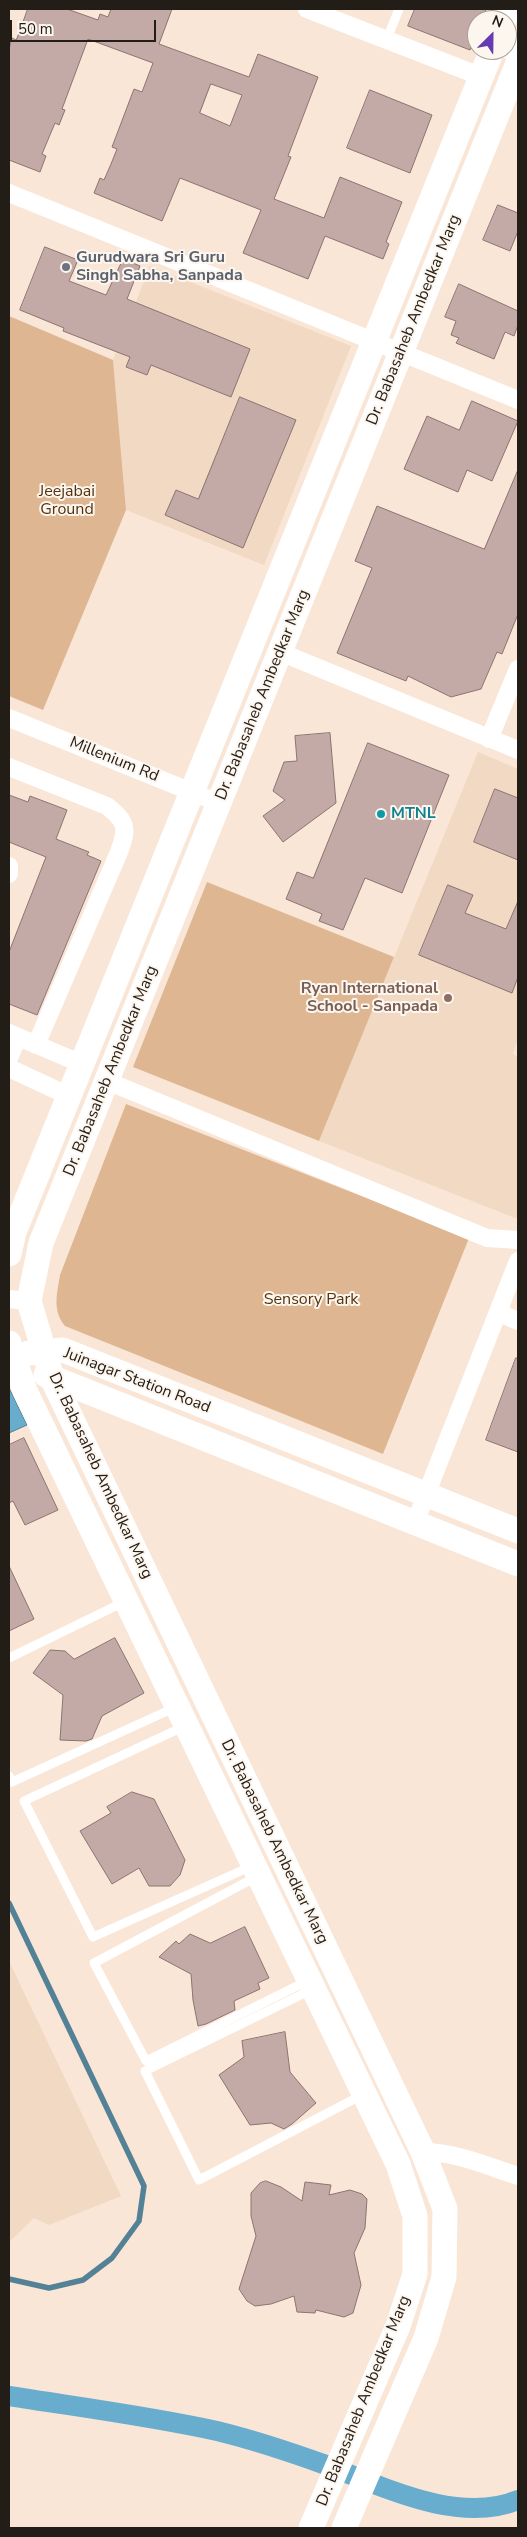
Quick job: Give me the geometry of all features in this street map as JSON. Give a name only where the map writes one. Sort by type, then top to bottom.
[{"type":"main road","name":"Dr. Babasaheb Ambedkar Marg","points":[[9,1254],[14,1232],[488,60]]},
{"type":"main road","points":[[504,60],[517,72]]},
{"type":"main road","name":"Dr. Babasaheb Ambedkar Marg","points":[[344,2528],[426,2338],[444,2277],[445,2209],[423,2152],[52,1378],[44,1351],[19,1300],[280,652],[517,72]]},
{"type":"main road","name":"Dr. Babasaheb Ambedkar Marg","points":[[10,1349],[25,1391],[398,2164],[415,2216],[415,2274],[398,2326],[312,2528]]},
{"type":"main road","name":"Juinagar Station Road","points":[[10,1349],[63,1350],[518,1531]]},
{"type":"main road","name":"Juinagar Station Road","points":[[10,1349],[52,1378],[518,1564]]},
{"type":"main road","points":[[229,1814],[255,1802]]},
{"type":"street","points":[[307,9],[480,76]]},
{"type":"street","points":[[9,193],[518,400]]},
{"type":"street","points":[[280,652],[518,750]]},
{"type":"street","points":[[489,738],[518,669]]},
{"type":"street","name":"Millenium Rd","points":[[9,718],[219,803]]},
{"type":"street","points":[[9,766],[108,806],[120,816],[125,827],[124,838],[119,852],[36,1045]]},
{"type":"street","points":[[9,866],[9,874]]},
{"type":"street","points":[[9,1058],[13,1035],[82,1064]]},
{"type":"street","points":[[9,1068],[69,1096]]},
{"type":"street","points":[[107,1081],[487,1238],[518,1240]]},
{"type":"street","points":[[415,1523],[518,1261]]},
{"type":"street","points":[[498,1313],[518,1321]]},
{"type":"street","points":[[423,2152],[437,2152],[461,2157],[518,2176]]},
{"type":"lane","points":[[387,40],[398,9]]},
{"type":"lane","points":[[9,1658],[126,1601]]},
{"type":"lane","points":[[9,1776],[12,1782],[181,1716]]},
{"type":"lane","points":[[181,1716],[24,1801],[93,1937],[256,1870]]},
{"type":"lane","points":[[256,1870],[94,1963],[146,2061],[311,1984]]},
{"type":"lane","points":[[311,1984],[145,2071],[199,2180],[364,2094]]},
{"type":"shaded area","points":[[150,266],[351,346],[264,565],[126,510],[113,360]]},
{"type":"shaded area","name":"Ryan International School - Sanpada","points":[[478,752],[518,769],[518,1039],[513,1054],[518,1057],[518,1219],[319,1141]]},
{"type":"shaded area","points":[[9,1961],[121,2196],[49,2225],[34,2218],[9,2242]]},
{"type":"green space","name":"Jeejabai Ground","points":[[9,316],[113,360],[126,510],[43,710],[9,696]]},
{"type":"green space","points":[[207,882],[394,957],[319,1141],[133,1067]]},
{"type":"green space","name":"Sensory Park","points":[[126,1104],[469,1238],[383,1454],[65,1326],[58,1314],[56,1302],[60,1275]]},
{"type":"water","points":[[9,1388],[27,1425],[9,1433]]},
{"type":"building","points":[[28,9],[67,9],[98,20],[100,14],[108,17],[111,9],[172,9],[159,44],[249,77],[258,54],[318,77],[288,156],[291,157],[274,199],[324,218],[340,177],[402,202],[386,242],[389,244],[383,259],[325,236],[308,279],[243,253],[261,210],[180,178],[162,221],[94,193],[100,178],[104,180],[117,149],[112,147],[134,89],[142,92],[153,63],[88,39],[62,109],[65,110],[59,125],[55,123],[42,154],[46,156],[40,172],[9,160],[9,49],[12,38],[16,40]],"holes":[[[211,84],[242,95],[230,126],[200,113]]]},
{"type":"building","points":[[415,9],[486,9],[467,10],[467,49],[408,26]]},
{"type":"building","points":[[370,90],[432,115],[410,173],[347,148]]},
{"type":"building","points":[[498,205],[518,213],[518,231],[510,251],[483,240]]},
{"type":"building","points":[[45,247],[78,260],[69,281],[106,295],[123,259],[140,266],[127,299],[250,349],[231,397],[151,365],[147,375],[126,367],[130,357],[63,331],[64,328],[20,310]]},
{"type":"building","points":[[459,284],[518,311],[518,325],[514,336],[505,332],[494,359],[456,343],[459,338],[451,335],[456,321],[445,317]]},
{"type":"building","points":[[240,397],[296,420],[243,548],[165,515],[176,490],[198,499]]},
{"type":"building","points":[[472,401],[518,421],[492,481],[467,470],[458,492],[404,469],[427,416],[459,430]]},
{"type":"building","points":[[518,470],[518,614],[502,654],[497,652],[481,689],[451,697],[408,676],[406,681],[337,653],[372,568],[355,561],[377,506],[484,549]]},
{"type":"building","points":[[330,733],[336,803],[283,842],[263,816],[285,800],[273,791],[284,762],[297,761],[295,736]]},
{"type":"building","name":"MTNL","points":[[368,743],[449,775],[402,893],[365,878],[343,930],[319,921],[322,914],[286,899],[297,872],[313,878]]},
{"type":"building","points":[[495,789],[518,798],[518,860],[474,842]]},
{"type":"building","points":[[9,795],[28,802],[30,796],[67,810],[56,839],[89,852],[87,855],[101,861],[37,1015],[9,1004],[9,952],[46,857],[9,842]]},
{"type":"building","points":[[448,885],[473,895],[465,913],[506,929],[518,901],[518,977],[512,993],[419,955]]},
{"type":"building","points":[[516,1358],[518,1358],[518,1452],[486,1440]]},
{"type":"building","points":[[24,1438],[58,1510],[25,1525],[13,1501],[9,1503],[9,1445]]},
{"type":"building","points":[[9,1566],[34,1619],[9,1631]]},
{"type":"building","points":[[115,1638],[144,1693],[102,1716],[92,1739],[86,1741],[60,1740],[63,1695],[33,1673],[50,1650],[65,1651],[74,1659]]},
{"type":"building","points":[[132,1792],[154,1799],[185,1860],[180,1875],[170,1886],[149,1886],[139,1868],[112,1884],[80,1831],[111,1813],[107,1807]]},
{"type":"building","points":[[245,1927],[269,1978],[258,1983],[260,1989],[234,2001],[235,2010],[198,2026],[191,1974],[159,1957],[176,1941],[179,1944],[190,1934],[210,1943]]},
{"type":"building","points":[[285,2032],[290,2072],[316,2103],[284,2129],[271,2123],[250,2125],[219,2075],[244,2057],[242,2041]]},
{"type":"building","points":[[266,2181],[281,2187],[302,2201],[305,2182],[331,2185],[329,2195],[350,2190],[362,2194],[367,2199],[365,2228],[354,2253],[361,2285],[353,2313],[344,2317],[316,2310],[315,2313],[297,2312],[294,2296],[271,2304],[255,2306],[247,2301],[239,2289],[256,2236],[251,2216],[251,2193],[260,2183]]},
{"type":"waterway","points":[[9,1903],[144,2186],[139,2221],[112,2258],[83,2280],[49,2288],[9,2279]]},
{"type":"waterway","points":[[9,2396],[139,2416],[217,2431],[299,2455],[421,2500],[471,2508],[495,2507],[518,2500]]},
{"type":"place","name":"Gurudwara Sri Guru Singh Sabha, Sanpada","points":[[66,267]]},
{"type":"place","name":"MTNL","points":[[381,814]]},
{"type":"place","name":"Ryan International School - Sanpada","points":[[448,998]]}]
